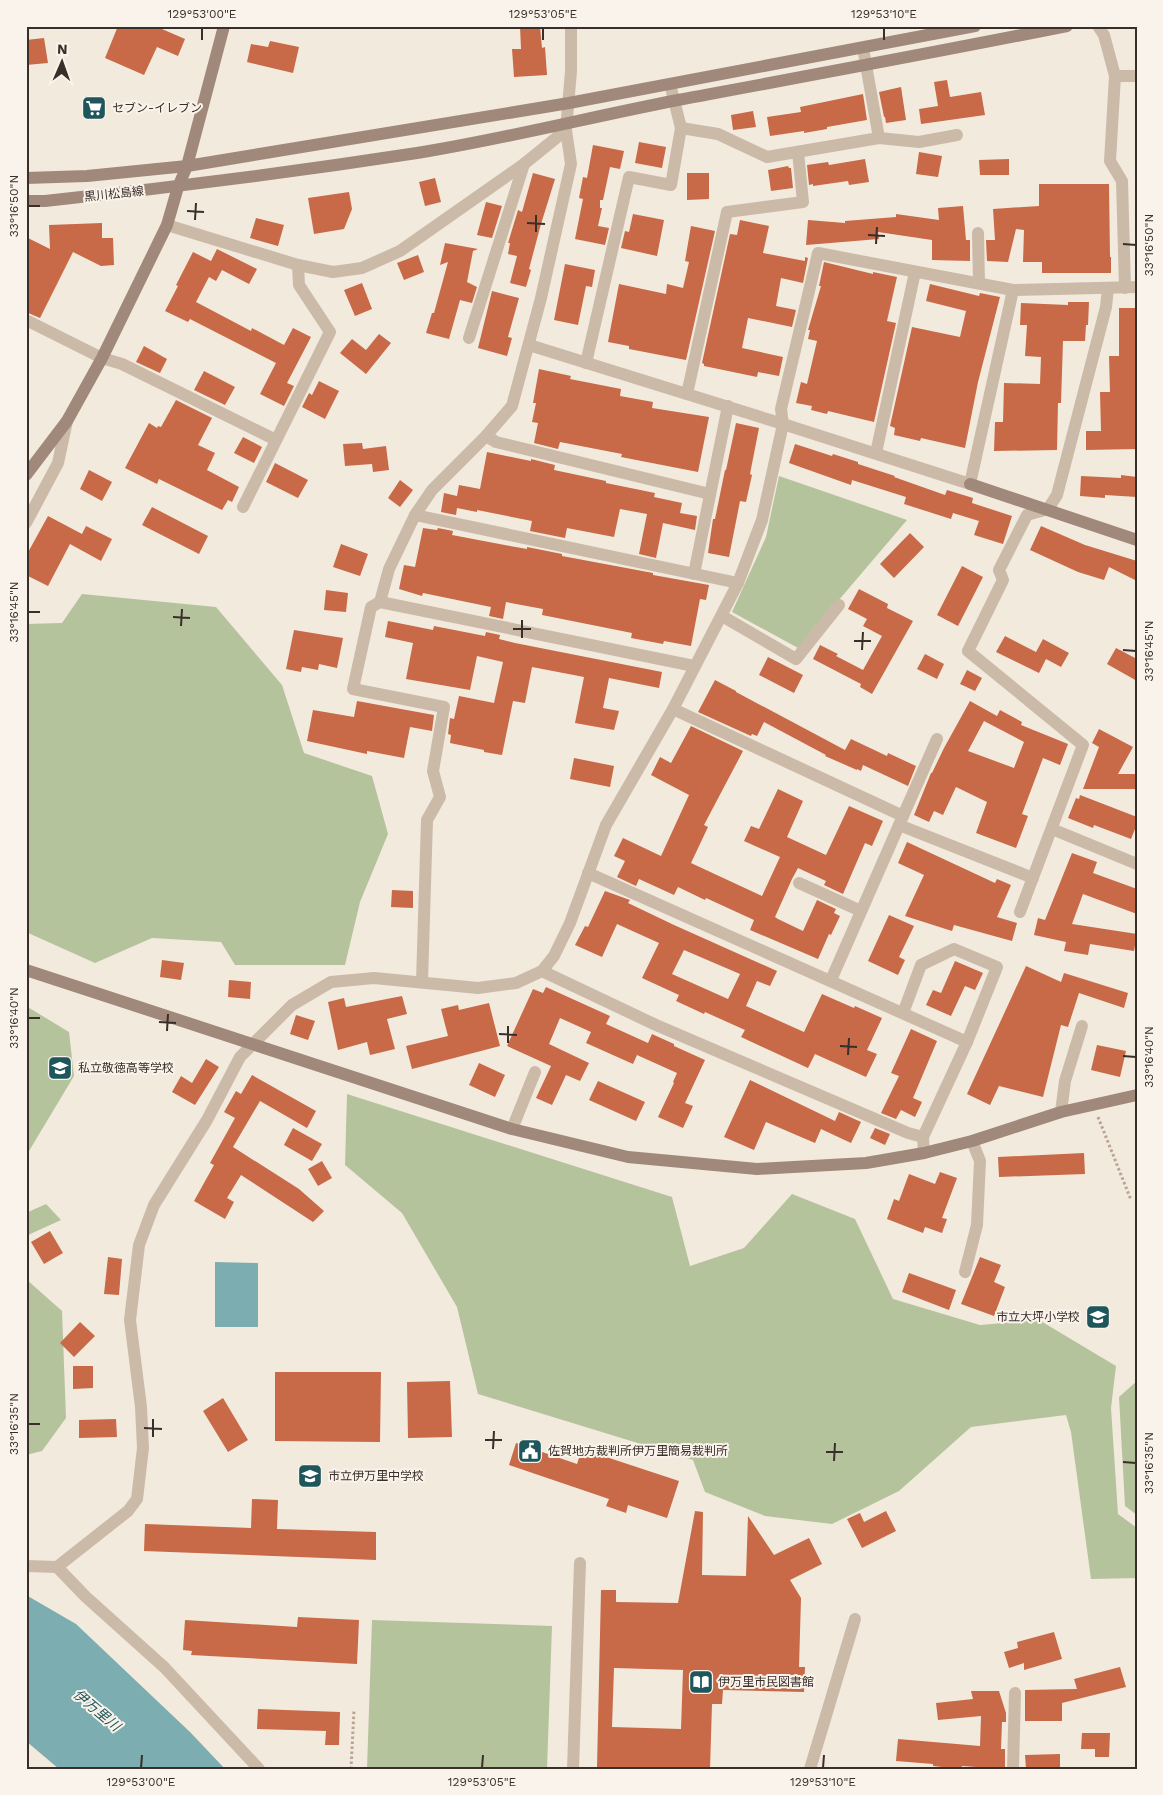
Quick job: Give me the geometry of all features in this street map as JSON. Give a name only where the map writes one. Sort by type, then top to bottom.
[{"type":"street","points":[[26,475],[67,421],[102,358],[166,225],[187,166],[224,26]]},
{"type":"street","points":[[380,602],[389,569],[415,515],[432,490],[486,436],[512,406],[529,346],[571,164],[566,127],[569,103],[571,26]]},
{"type":"street","name":"黒川松島線","points":[[26,178],[86,176],[187,166],[569,103],[975,26]]},
{"type":"street","name":"黒川松島線","points":[[26,201],[45,201],[178,187],[419,152],[566,127],[675,101],[867,66],[1013,32],[1067,26]]},
{"type":"street","points":[[27,1566],[57,1567],[128,1512],[137,1499],[143,1448],[141,1407],[130,1320],[139,1245],[154,1205],[207,1120],[240,1057],[251,1044],[292,1005],[331,982],[374,978],[478,988],[516,983],[542,971],[554,956],[570,923],[606,825],[673,709],[722,616],[738,583],[762,520],[784,424],[781,409],[818,253],[1013,290],[1131,288],[1122,181],[1110,160],[1115,76],[1104,35],[1098,26]]},
{"type":"street","points":[[863,48],[879,138]]},
{"type":"street","points":[[1115,76],[1137,76]]},
{"type":"street","points":[[586,363],[629,177],[671,185],[681,128],[670,84]]},
{"type":"street","points":[[166,225],[298,265],[333,272],[362,268],[400,251],[524,164],[566,127]]},
{"type":"street","points":[[681,128],[718,134],[767,157],[879,138],[920,142],[957,135]]},
{"type":"street","points":[[687,394],[727,212],[804,202],[798,152]]},
{"type":"street","points":[[469,338],[524,164]]},
{"type":"street","points":[[978,233],[979,283]]},
{"type":"street","points":[[243,507],[330,332],[299,284],[298,265]]},
{"type":"street","points":[[876,454],[916,272]]},
{"type":"street","points":[[1020,912],[1083,745],[968,651],[1003,580],[999,570],[1027,515],[1048,509],[1057,495],[1106,307],[1108,288]]},
{"type":"street","points":[[970,484],[1013,290]]},
{"type":"street","points":[[26,320],[102,358],[122,364],[276,440]]},
{"type":"street","points":[[529,346],[728,406],[1048,509],[1137,540]]},
{"type":"street","points":[[694,574],[728,406]]},
{"type":"street","points":[[26,523],[58,464],[67,421]]},
{"type":"street","points":[[486,436],[496,442],[710,494]]},
{"type":"street","points":[[415,515],[738,583]]},
{"type":"street","points":[[422,982],[427,820],[440,797],[433,771],[444,707],[353,690],[372,606],[380,602],[694,666]]},
{"type":"street","points":[[722,616],[796,659],[839,605]]},
{"type":"street","points":[[673,709],[901,821],[1033,878]]},
{"type":"street","points":[[831,980],[937,738]]},
{"type":"street","points":[[1052,829],[1137,864]]},
{"type":"street","points":[[588,872],[967,1042]]},
{"type":"street","points":[[799,883],[862,911]]},
{"type":"street","points":[[903,1013],[921,965],[954,949],[997,968],[967,1042],[923,1137],[924,1153]]},
{"type":"street","points":[[26,970],[512,1129],[628,1157],[758,1169],[866,1163],[924,1153],[972,1141],[1061,1112],[1137,1095]]},
{"type":"street","points":[[542,971],[701,1045],[899,1129],[923,1137]]},
{"type":"street","points":[[1061,1112],[1065,1081],[1082,1026]]},
{"type":"street","points":[[512,1129],[535,1072]]},
{"type":"street","points":[[964,1272],[977,1225],[980,1161],[972,1141]]},
{"type":"street","points":[[573,1769],[580,1563]]},
{"type":"street","points":[[57,1567],[164,1667],[259,1769]]},
{"type":"street","points":[[810,1769],[855,1619]]},
{"type":"street","points":[[1013,1769],[1015,1693]]},
{"type":"path","points":[[1093,1104],[1131,1200]]},
{"type":"path","points":[[351,1769],[354,1710]]},
{"type":"green space","points":[[779,476],[907,520],[798,648],[732,612],[766,537]]},
{"type":"green space","points":[[82,594],[216,607],[282,685],[304,753],[372,776],[388,834],[360,902],[345,965],[235,965],[221,942],[152,938],[95,963],[26,932],[26,624],[62,623]]},
{"type":"green space","points":[[26,1006],[69,1032],[74,1076],[26,1156]]},
{"type":"green space","points":[[347,1094],[672,1197],[690,1266],[744,1248],[792,1194],[855,1219],[893,1299],[980,1325],[1039,1320],[1116,1366],[1111,1408],[1118,1514],[1137,1528],[1137,1578],[1091,1579],[1071,1432],[1066,1415],[971,1427],[899,1491],[832,1524],[765,1516],[705,1492],[693,1460],[478,1394],[457,1307],[402,1213],[345,1165]]},
{"type":"green space","points":[[46,1204],[61,1220],[26,1236],[26,1213]]},
{"type":"green space","points":[[26,1279],[62,1311],[66,1418],[42,1451],[26,1455]]},
{"type":"green space","points":[[1137,1381],[1137,1515],[1125,1506],[1119,1397]]},
{"type":"green space","points":[[372,1620],[552,1626],[547,1769],[367,1769]]},
{"type":"water","points":[[215,1262],[258,1263],[258,1327],[215,1327]]},
{"type":"water","name":"伊万里川","points":[[26,1595],[76,1624],[191,1733],[225,1769],[59,1769],[26,1741]]},
{"type":"building","points":[[118,26],[155,26],[185,39],[178,56],[157,47],[144,75],[105,58]]},
{"type":"building","points":[[520,26],[540,26],[542,48],[545,47],[547,75],[514,77],[512,49],[521,49]]},
{"type":"building","points":[[44,38],[48,63],[26,65],[26,40]]},
{"type":"building","points":[[270,41],[299,47],[293,73],[247,62],[251,44],[268,47]]},
{"type":"building","points":[[947,80],[950,97],[981,92],[985,115],[921,124],[919,109],[938,106],[934,82]]},
{"type":"building","points":[[901,87],[906,120],[886,123],[879,92]]},
{"type":"building","points":[[863,94],[867,120],[804,133],[804,131],[770,136],[767,117],[801,112],[800,107]]},
{"type":"building","points":[[753,111],[756,127],[733,130],[731,115]]},
{"type":"building","points":[[639,142],[666,147],[662,168],[635,163]]},
{"type":"building","points":[[593,145],[624,151],[620,169],[610,167],[603,200],[600,200],[600,208],[602,208],[598,226],[609,228],[605,245],[575,239],[583,199],[579,198],[583,177],[587,178]]},
{"type":"building","points":[[919,152],[942,156],[938,177],[916,174]]},
{"type":"building","points":[[865,159],[869,182],[849,185],[848,181],[809,185],[807,165],[828,162],[829,165]]},
{"type":"building","points":[[1009,159],[1009,175],[980,175],[979,160]]},
{"type":"building","points":[[788,166],[791,168],[793,188],[771,191],[768,170]]},
{"type":"building","points":[[533,173],[555,179],[541,224],[526,287],[510,283],[517,256],[508,254],[510,243],[508,243],[518,210],[522,212]]},
{"type":"building","points":[[687,173],[709,173],[709,199],[687,200]]},
{"type":"building","points":[[435,178],[441,202],[425,206],[419,182]]},
{"type":"building","points":[[1039,184],[1109,184],[1111,273],[1042,273],[1042,262],[1023,262],[1024,230],[1016,229],[1008,262],[987,261],[986,240],[995,240],[993,209],[1039,206]]},
{"type":"building","points":[[349,192],[352,209],[344,229],[314,234],[308,198]]},
{"type":"building","points":[[486,202],[502,206],[492,238],[477,235]]},
{"type":"building","points":[[963,206],[966,240],[970,240],[970,261],[932,260],[932,240],[878,232],[879,239],[806,245],[808,220],[845,223],[845,221],[896,217],[896,214],[939,220],[938,208]]},
{"type":"building","points":[[633,214],[664,220],[657,256],[621,248],[625,231],[629,232]]},
{"type":"building","points":[[256,218],[284,225],[278,246],[250,238]]},
{"type":"building","points":[[740,220],[769,226],[763,253],[805,261],[805,257],[808,258],[803,283],[781,278],[776,306],[796,310],[792,327],[748,318],[742,348],[783,357],[779,376],[758,372],[757,377],[704,366],[702,363],[730,234],[737,235]]},
{"type":"building","points":[[102,223],[102,238],[113,238],[114,265],[101,266],[73,252],[40,318],[26,312],[26,237],[50,249],[49,225]]},
{"type":"building","points":[[691,226],[715,231],[686,360],[629,349],[629,346],[608,342],[619,284],[666,294],[667,284],[683,288],[689,262],[685,261]]},
{"type":"building","points":[[445,243],[478,249],[473,251],[467,282],[477,287],[472,303],[460,300],[449,339],[426,333],[432,313],[434,313],[448,262],[440,265]]},
{"type":"building","points":[[217,249],[257,269],[249,284],[222,270],[216,281],[209,277],[196,302],[251,331],[252,328],[284,345],[293,328],[311,337],[287,383],[294,386],[284,406],[260,394],[276,363],[190,319],[188,322],[165,311],[193,252],[211,261]]},
{"type":"building","points":[[418,255],[424,272],[404,280],[397,263]]},
{"type":"building","points":[[824,262],[873,274],[873,272],[897,277],[887,321],[896,323],[874,422],[828,411],[827,414],[811,410],[812,406],[796,403],[801,382],[807,384],[817,341],[808,339],[810,330],[808,330],[821,286],[819,286]]},
{"type":"building","points":[[565,264],[595,270],[592,287],[586,286],[578,325],[554,320]]},
{"type":"building","points":[[362,283],[372,309],[355,316],[344,290]]},
{"type":"building","points":[[930,284],[979,296],[980,293],[1000,297],[978,382],[965,448],[921,438],[920,441],[894,435],[895,428],[890,426],[912,327],[960,337],[966,311],[926,301]]},
{"type":"building","points":[[492,291],[519,298],[508,337],[512,338],[507,356],[478,348]]},
{"type":"building","points":[[1068,302],[1089,302],[1088,325],[1086,325],[1085,341],[1063,341],[1061,403],[1058,403],[1057,450],[994,451],[995,422],[1003,422],[1004,383],[1040,384],[1041,357],[1025,356],[1027,325],[1020,325],[1021,303],[1068,305]]},
{"type":"building","points":[[1119,308],[1137,308],[1137,330],[1135,330],[1137,449],[1086,450],[1086,431],[1101,431],[1100,392],[1110,392],[1109,356],[1119,356]]},
{"type":"building","points":[[379,334],[391,343],[366,374],[340,353],[352,339],[366,350]]},
{"type":"building","points":[[144,346],[167,359],[160,373],[136,362]]},
{"type":"building","points":[[539,369],[571,376],[570,379],[621,389],[620,396],[653,402],[652,408],[709,417],[698,472],[621,457],[622,454],[560,442],[558,449],[534,443],[538,423],[532,422],[536,403],[533,403]]},
{"type":"building","points":[[204,371],[235,387],[225,405],[194,390]]},
{"type":"building","points":[[319,381],[339,391],[325,419],[302,407],[309,393],[312,395]]},
{"type":"building","points":[[176,400],[212,418],[198,445],[215,453],[207,470],[239,487],[232,502],[228,500],[222,510],[159,479],[157,484],[125,468],[149,423],[157,428],[158,426],[161,427]]},
{"type":"building","points":[[736,423],[759,428],[746,502],[740,501],[729,557],[708,553],[713,519],[715,519]]},
{"type":"building","points":[[243,437],[262,447],[254,463],[234,453]]},
{"type":"building","points":[[362,443],[363,449],[386,446],[389,470],[373,472],[372,464],[345,466],[343,444]]},
{"type":"building","points":[[795,444],[858,462],[858,464],[945,495],[947,490],[973,498],[972,503],[1012,516],[1003,544],[974,535],[979,521],[953,513],[951,519],[904,504],[906,497],[852,480],[851,485],[789,463]]},
{"type":"building","points":[[487,452],[555,465],[554,470],[655,493],[654,497],[682,503],[680,513],[697,516],[695,530],[663,523],[656,558],[639,554],[647,514],[620,509],[614,537],[567,528],[565,538],[530,531],[532,521],[457,508],[456,515],[441,512],[444,493],[457,496],[459,485],[480,489]]},
{"type":"building","points":[[275,463],[308,480],[298,498],[266,482]]},
{"type":"building","points":[[89,470],[112,482],[102,501],[80,489]]},
{"type":"building","points":[[1121,475],[1137,477],[1137,497],[1105,495],[1105,498],[1080,496],[1081,476],[1121,478]]},
{"type":"building","points":[[400,480],[413,490],[400,507],[388,498]]},
{"type":"building","points":[[152,507],[208,536],[199,554],[142,525]]},
{"type":"building","points":[[48,516],[82,534],[86,526],[112,539],[101,561],[70,544],[48,586],[26,575],[26,556]]},
{"type":"building","points":[[1041,526],[1085,545],[1137,561],[1137,581],[1109,567],[1104,580],[1078,572],[1030,550]]},
{"type":"building","points":[[423,528],[437,530],[438,528],[453,531],[452,535],[527,549],[527,547],[562,554],[562,556],[653,573],[653,575],[709,585],[706,600],[700,599],[691,646],[664,641],[663,644],[631,638],[632,633],[542,615],[543,609],[506,602],[503,619],[489,616],[491,607],[423,593],[422,596],[399,589],[404,565],[415,567]]},
{"type":"building","points":[[910,533],[924,547],[894,578],[880,564]]},
{"type":"building","points":[[341,544],[368,554],[360,576],[333,567]]},
{"type":"building","points":[[962,566],[983,577],[958,626],[937,615]]},
{"type":"building","points":[[859,589],[888,604],[887,608],[913,621],[872,694],[860,687],[861,684],[813,659],[820,645],[863,670],[882,636],[863,626],[867,619],[848,609]]},
{"type":"building","points":[[326,590],[348,593],[346,612],[324,610]]},
{"type":"building","points":[[388,621],[433,630],[434,626],[485,636],[486,632],[500,635],[499,639],[515,643],[662,672],[659,688],[609,678],[603,708],[619,711],[614,730],[575,723],[584,677],[532,667],[525,703],[513,701],[502,755],[484,752],[484,750],[450,743],[451,735],[448,734],[450,718],[454,719],[459,696],[494,703],[503,662],[477,656],[470,690],[406,679],[413,643],[385,637]]},
{"type":"building","points":[[294,630],[343,638],[337,668],[319,664],[318,670],[302,667],[301,672],[286,669]]},
{"type":"building","points":[[1005,636],[1036,652],[1043,639],[1069,653],[1061,667],[1046,659],[1039,673],[996,652]]},
{"type":"building","points":[[1116,648],[1137,659],[1137,681],[1107,664]]},
{"type":"building","points":[[925,654],[944,664],[937,679],[917,669]]},
{"type":"building","points":[[768,657],[803,675],[794,693],[759,675]]},
{"type":"building","points":[[967,670],[982,678],[975,691],[960,684]]},
{"type":"building","points":[[715,680],[845,750],[851,739],[887,756],[888,753],[916,766],[908,786],[863,765],[861,771],[825,756],[764,722],[757,736],[752,734],[751,736],[698,712]]},
{"type":"building","points":[[357,701],[434,715],[432,731],[410,727],[404,758],[367,751],[367,754],[307,741],[313,710],[354,717]]},
{"type":"building","points":[[970,701],[997,716],[1000,710],[1022,722],[1021,725],[1068,744],[1060,765],[1043,758],[1022,814],[1028,816],[1016,848],[976,833],[987,802],[956,787],[943,815],[934,811],[929,822],[914,815],[931,773]],"holes":[[[984,721],[1024,742],[1014,768],[968,751]]]},
{"type":"building","points":[[691,726],[743,751],[704,825],[708,827],[691,863],[762,896],[780,857],[744,841],[751,826],[759,829],[778,789],[803,801],[787,837],[826,855],[849,806],[883,821],[872,846],[865,843],[843,894],[824,885],[826,881],[798,868],[792,879],[775,917],[803,931],[817,900],[836,909],[834,913],[840,916],[831,935],[829,934],[818,959],[750,930],[754,920],[706,898],[705,900],[678,887],[674,895],[639,879],[636,886],[617,877],[625,861],[614,856],[623,838],[661,856],[689,795],[651,775],[660,757],[671,763]]},
{"type":"building","points":[[1099,729],[1133,747],[1118,774],[1137,774],[1137,789],[1083,789],[1099,747],[1092,743]]},
{"type":"building","points":[[574,758],[614,766],[610,787],[570,779]]},
{"type":"building","points":[[1080,795],[1137,817],[1137,824],[1131,839],[1094,825],[1093,828],[1068,818],[1076,798],[1079,799]]},
{"type":"building","points":[[907,842],[995,883],[997,879],[1011,885],[997,917],[1017,923],[1012,941],[954,925],[952,931],[905,916],[924,875],[898,863]]},
{"type":"building","points":[[1072,853],[1097,862],[1093,873],[1137,889],[1137,914],[1083,894],[1072,924],[1137,934],[1134,951],[1090,944],[1088,955],[1064,951],[1066,942],[1034,935],[1038,918],[1045,920]]},
{"type":"building","points":[[392,890],[413,891],[413,908],[391,907]]},
{"type":"building","points":[[605,891],[630,900],[628,903],[777,971],[770,986],[757,981],[746,1006],[804,1032],[822,994],[882,1018],[867,1050],[877,1054],[866,1077],[815,1054],[808,1068],[741,1037],[745,1030],[676,1001],[679,995],[642,978],[659,943],[617,924],[602,957],[575,945],[585,926],[588,927]],"holes":[[[684,950],[740,974],[728,999],[672,974]]]},
{"type":"building","points":[[889,915],[914,926],[899,957],[905,960],[898,975],[868,961]]},
{"type":"building","points":[[162,960],[184,963],[181,980],[160,977]]},
{"type":"building","points":[[955,961],[983,973],[975,990],[965,986],[951,1016],[926,1005],[933,990],[941,993]]},
{"type":"building","points":[[1026,966],[1061,982],[1064,973],[1128,993],[1124,1008],[1079,993],[1068,1027],[1061,1025],[1043,1097],[999,1086],[990,1105],[967,1094]]},
{"type":"building","points":[[229,980],[251,982],[250,999],[228,997]]},
{"type":"building","points":[[546,987],[610,1016],[606,1024],[648,1043],[652,1034],[705,1060],[685,1103],[693,1106],[683,1128],[658,1117],[677,1073],[637,1055],[633,1064],[586,1043],[591,1032],[560,1018],[549,1044],[589,1063],[580,1081],[566,1075],[552,1105],[536,1098],[551,1066],[507,1046],[533,989],[543,993]]},
{"type":"building","points":[[402,996],[407,1014],[387,1019],[395,1049],[370,1055],[367,1042],[338,1050],[328,1002],[344,998],[346,1007]]},
{"type":"building","points":[[489,1003],[500,1046],[412,1069],[406,1046],[448,1036],[441,1009],[458,1005],[459,1010]]},
{"type":"building","points":[[296,1015],[315,1021],[308,1040],[290,1034]]},
{"type":"building","points":[[911,1029],[937,1041],[913,1098],[922,1102],[915,1117],[901,1110],[896,1119],[881,1113],[899,1076],[891,1073]]},
{"type":"building","points":[[1097,1045],[1126,1051],[1120,1077],[1091,1070]]},
{"type":"building","points":[[206,1059],[219,1067],[195,1105],[172,1092],[181,1076],[192,1083]]},
{"type":"building","points":[[479,1063],[505,1075],[495,1097],[469,1085]]},
{"type":"building","points":[[252,1075],[316,1111],[307,1128],[260,1101],[233,1147],[299,1189],[324,1211],[313,1222],[241,1175],[227,1198],[234,1202],[225,1219],[194,1201],[214,1165],[210,1163],[235,1118],[224,1112],[236,1091],[241,1094]]},
{"type":"building","points":[[750,1080],[835,1121],[839,1112],[861,1122],[851,1143],[821,1129],[815,1143],[766,1122],[754,1150],[724,1137]]},
{"type":"building","points":[[598,1081],[645,1102],[636,1121],[589,1100]]},
{"type":"building","points":[[293,1128],[322,1144],[312,1161],[284,1145]]},
{"type":"building","points":[[875,1128],[890,1134],[885,1145],[870,1138]]},
{"type":"building","points":[[1084,1153],[1085,1174],[999,1177],[998,1157]]},
{"type":"building","points":[[322,1161],[332,1178],[318,1186],[308,1169]]},
{"type":"building","points":[[940,1172],[957,1178],[942,1218],[947,1219],[942,1233],[925,1227],[923,1233],[887,1219],[894,1199],[899,1201],[909,1174],[935,1184]]},
{"type":"building","points":[[50,1231],[63,1253],[44,1264],[31,1242]]},
{"type":"building","points":[[108,1257],[122,1259],[119,1295],[104,1294]]},
{"type":"building","points":[[980,1257],[1001,1265],[994,1282],[1005,1287],[994,1316],[961,1304]]},
{"type":"building","points":[[909,1273],[956,1290],[949,1310],[902,1292]]},
{"type":"building","points":[[80,1322],[95,1336],[74,1357],[60,1343]]},
{"type":"building","points":[[73,1366],[93,1366],[93,1388],[73,1389]]},
{"type":"building","points":[[275,1372],[381,1372],[380,1442],[275,1441]]},
{"type":"building","points":[[450,1381],[452,1437],[408,1438],[407,1382]]},
{"type":"building","points":[[223,1398],[248,1440],[228,1452],[203,1411]]},
{"type":"building","points":[[116,1419],[117,1437],[79,1438],[79,1420]]},
{"type":"building","points":[[516,1443],[577,1464],[582,1449],[679,1481],[667,1518],[628,1505],[626,1513],[606,1506],[609,1499],[509,1465]]},
{"type":"building","points":[[252,1499],[278,1500],[277,1529],[376,1532],[376,1560],[144,1551],[145,1524],[251,1528]]},
{"type":"building","points":[[695,1511],[703,1512],[702,1575],[746,1576],[748,1516],[774,1555],[809,1538],[822,1564],[790,1580],[801,1598],[799,1667],[805,1667],[804,1692],[723,1690],[722,1704],[712,1704],[710,1769],[597,1768],[601,1590],[616,1590],[616,1602],[678,1603]],"holes":[[[614,1668],[683,1670],[681,1729],[612,1727]]]},
{"type":"building","points":[[886,1511],[896,1531],[862,1548],[847,1519],[860,1513],[864,1522]]},
{"type":"building","points":[[298,1617],[359,1620],[357,1664],[191,1655],[192,1651],[183,1650],[185,1620],[297,1627]]},
{"type":"building","points":[[1054,1632],[1062,1659],[1024,1670],[1024,1663],[1009,1668],[1004,1652],[1018,1648],[1017,1642]]},
{"type":"building","points":[[1120,1667],[1126,1687],[1062,1703],[1062,1721],[1025,1721],[1025,1690],[1077,1689],[1074,1679]]},
{"type":"building","points":[[971,1691],[999,1691],[1006,1713],[1006,1722],[1002,1722],[1001,1749],[1005,1749],[1005,1769],[962,1766],[961,1769],[933,1766],[933,1764],[896,1761],[898,1739],[980,1746],[981,1716],[938,1720],[936,1703],[973,1699]]},
{"type":"building","points":[[258,1709],[340,1712],[339,1745],[325,1745],[326,1731],[257,1729]]},
{"type":"building","points":[[1082,1733],[1110,1733],[1109,1757],[1095,1757],[1095,1749],[1081,1749]]},
{"type":"building","points":[[1060,1754],[1060,1769],[1026,1769],[1025,1755]]},
{"type":"place","name":"セブン-イレブン","points":[[94,108]]},
{"type":"place","name":"私立敬徳高等学校","points":[[60,1068]]},
{"type":"place","name":"市立大坪小学校","points":[[1098,1317]]},
{"type":"place","name":"佐賀地方裁判所伊万里簡易裁判所","points":[[530,1451]]},
{"type":"place","name":"市立伊万里中学校","points":[[310,1476]]},
{"type":"place","name":"伊万里市民図書館","points":[[701,1682]]}]
